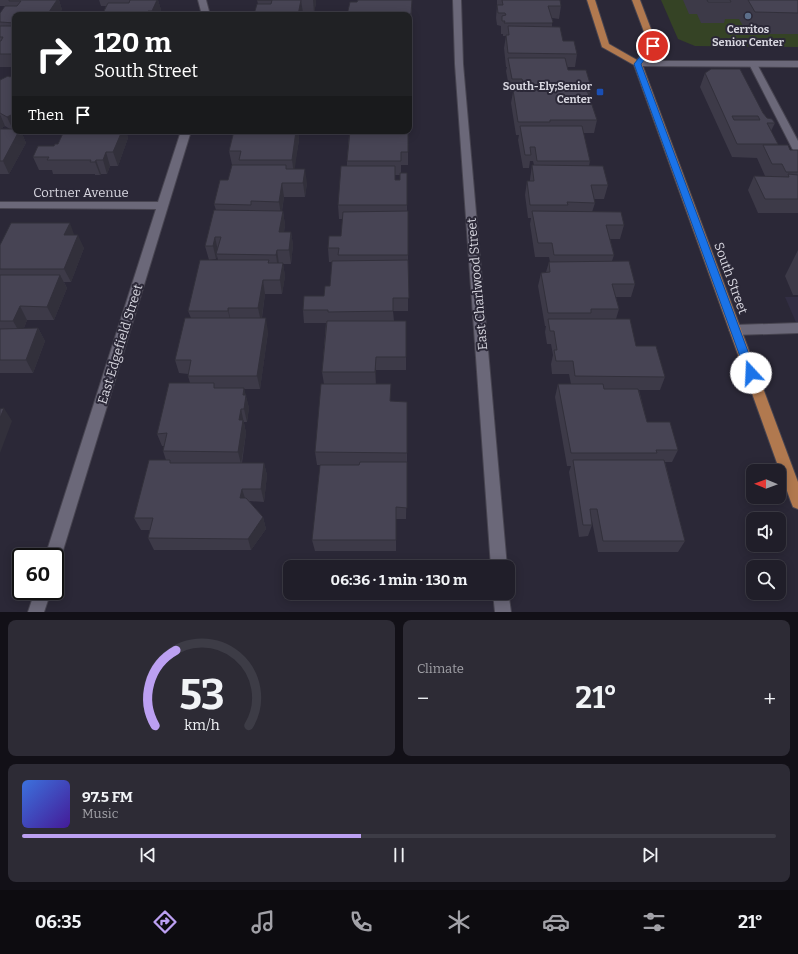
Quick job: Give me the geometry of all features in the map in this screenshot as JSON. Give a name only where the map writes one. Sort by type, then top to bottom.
[{"type":"main road","points":[[591,0],[605,45],[638,64],[653,46],[636,0]]},
{"type":"main road","name":"South Street","points":[[638,64],[798,502]]},
{"type":"street","points":[[202,0],[205,12]]},
{"type":"street","name":"East Charlwood Street","points":[[457,0],[459,64],[498,560]]},
{"type":"street","points":[[638,64],[798,64]]},
{"type":"street","points":[[753,64],[798,150]]},
{"type":"street","name":"East Edgefield Street","points":[[56,548],[185,134]]},
{"type":"street","name":"Cortner Avenue","points":[[0,205],[162,206]]},
{"type":"street","points":[[735,330],[798,328]]},
{"type":"street","points":[[36,612],[40,600]]},
{"type":"street","points":[[501,600],[502,612]]},
{"type":"shaded area","points":[[785,297],[798,297],[798,327]]},
{"type":"green space","points":[[661,0],[798,0],[798,47],[695,46],[678,39]]},
{"type":"building","points":[[57,0],[49,12],[12,12],[12,23],[0,22],[0,13],[5,6],[17,6],[21,1],[9,1]]},
{"type":"building","points":[[130,0],[157,0],[152,11],[148,12],[104,12],[108,3],[129,3]]},
{"type":"building","points":[[272,0],[301,0],[299,12],[255,12],[257,4],[271,4]]},
{"type":"building","points":[[358,0],[412,0],[411,12],[348,12],[350,2],[357,2]]},
{"type":"building","points":[[502,0],[560,0],[561,6],[548,6],[553,22],[552,23],[504,23],[505,21],[502,21],[502,16],[506,15],[505,13],[498,13],[497,5],[503,5]]},
{"type":"building","points":[[707,0],[730,0],[731,2],[708,2]]},
{"type":"building","points":[[748,0],[798,0],[798,13],[755,12]]},
{"type":"building","points":[[0,26],[12,26],[12,54],[0,54],[0,41],[3,37],[0,37]]},
{"type":"building","points":[[508,26],[560,27],[563,41],[574,41],[577,54],[508,53],[506,35],[509,35]]},
{"type":"building","points":[[508,58],[565,58],[568,70],[586,70],[591,87],[524,86],[522,79],[512,79]]},
{"type":"building","points":[[711,69],[740,69],[763,113],[767,118],[772,119],[775,123],[767,123],[778,144],[737,144],[705,73]],"holes":[[[732,116],[758,116],[760,120],[734,120]]]},
{"type":"building","points":[[8,76],[12,76],[12,114],[7,117],[0,113],[0,80]]},
{"type":"building","points":[[513,90],[587,90],[597,120],[518,122]]},
{"type":"building","points":[[520,126],[582,126],[590,161],[537,161],[535,147],[530,147],[531,155],[525,155]]},
{"type":"building","points":[[0,129],[12,129],[12,134],[17,134],[3,161],[0,161]]},
{"type":"building","points":[[63,134],[121,134],[113,152],[106,152],[103,160],[90,162],[91,160],[47,160],[49,157],[33,157],[38,146],[54,146],[55,144],[58,144]]},
{"type":"building","points":[[233,134],[296,134],[292,160],[239,160],[241,151],[229,151]]},
{"type":"building","points":[[350,134],[408,134],[408,152],[401,152],[401,161],[347,161]]},
{"type":"building","points":[[763,145],[788,145],[790,150],[798,150],[798,172],[786,172],[782,164],[772,164]]},
{"type":"building","points":[[232,165],[286,165],[286,169],[305,169],[303,183],[282,183],[279,202],[251,201],[251,205],[214,204],[220,180],[228,180]]},
{"type":"building","points":[[532,165],[603,166],[608,185],[591,185],[595,203],[567,202],[568,205],[530,205],[527,181],[534,181]]},
{"type":"building","points":[[341,166],[395,166],[395,180],[400,180],[400,173],[407,173],[407,205],[338,205]]},
{"type":"building","points":[[788,174],[798,175],[798,199],[765,199],[754,176],[789,177]]},
{"type":"building","points":[[214,210],[283,211],[279,232],[291,232],[289,250],[277,250],[276,255],[216,254],[221,237],[215,237],[213,246],[205,246]]},
{"type":"building","points":[[408,211],[408,255],[338,255],[339,248],[328,248],[329,236],[341,236],[343,212]]},
{"type":"building","points":[[532,211],[621,212],[624,225],[606,225],[614,255],[554,255],[552,243],[538,243]]},
{"type":"building","points":[[11,223],[70,223],[64,235],[78,235],[64,269],[0,269],[0,245]]},
{"type":"building","points":[[200,260],[269,260],[268,263],[283,263],[280,280],[263,280],[258,308],[228,308],[228,311],[188,311]]},
{"type":"building","points":[[408,260],[409,298],[393,298],[393,311],[328,312],[328,310],[303,310],[304,296],[324,296],[325,286],[330,286],[332,261]]},
{"type":"building","points":[[629,261],[635,284],[612,284],[619,309],[591,309],[591,313],[548,313],[541,273],[550,272],[549,262]]},
{"type":"building","points":[[0,275],[60,275],[47,307],[20,306],[13,321],[0,321]]},
{"type":"building","points":[[185,318],[266,318],[257,376],[188,376],[191,360],[175,360]]},
{"type":"building","points":[[548,319],[630,319],[636,346],[656,346],[665,377],[575,376],[573,361],[556,361],[554,350],[557,350],[554,331],[550,331]]},
{"type":"building","points":[[327,321],[406,321],[406,357],[376,357],[375,372],[322,372]]},
{"type":"building","points":[[38,328],[26,360],[0,360],[0,329]]},
{"type":"building","points":[[169,383],[214,383],[214,388],[244,388],[243,395],[246,395],[244,409],[241,409],[239,420],[243,420],[238,452],[163,451],[167,433],[157,434]]},
{"type":"building","points":[[321,384],[391,384],[390,401],[407,402],[407,453],[315,452]]},
{"type":"building","points":[[558,384],[603,384],[604,389],[638,389],[647,422],[670,422],[678,450],[656,450],[657,453],[571,453]]},
{"type":"building","points":[[4,408],[0,418],[0,409]]},
{"type":"building","points":[[149,460],[170,460],[170,463],[264,463],[261,489],[242,489],[240,498],[246,498],[263,517],[248,539],[148,538],[153,518],[134,518]]},
{"type":"building","points":[[573,460],[664,460],[685,541],[603,541],[597,509],[590,509],[592,525],[583,525]]},
{"type":"building","points":[[360,462],[407,462],[407,508],[396,507],[396,540],[312,540],[320,465],[359,465]]},
{"type":"place","name":"Cerritos Senior Center","points":[[748,16]]},
{"type":"place","name":"South-Ely;Senior Center","points":[[600,92]]},
{"type":"route","points":[[653,46],[638,64],[751,373]]}]
